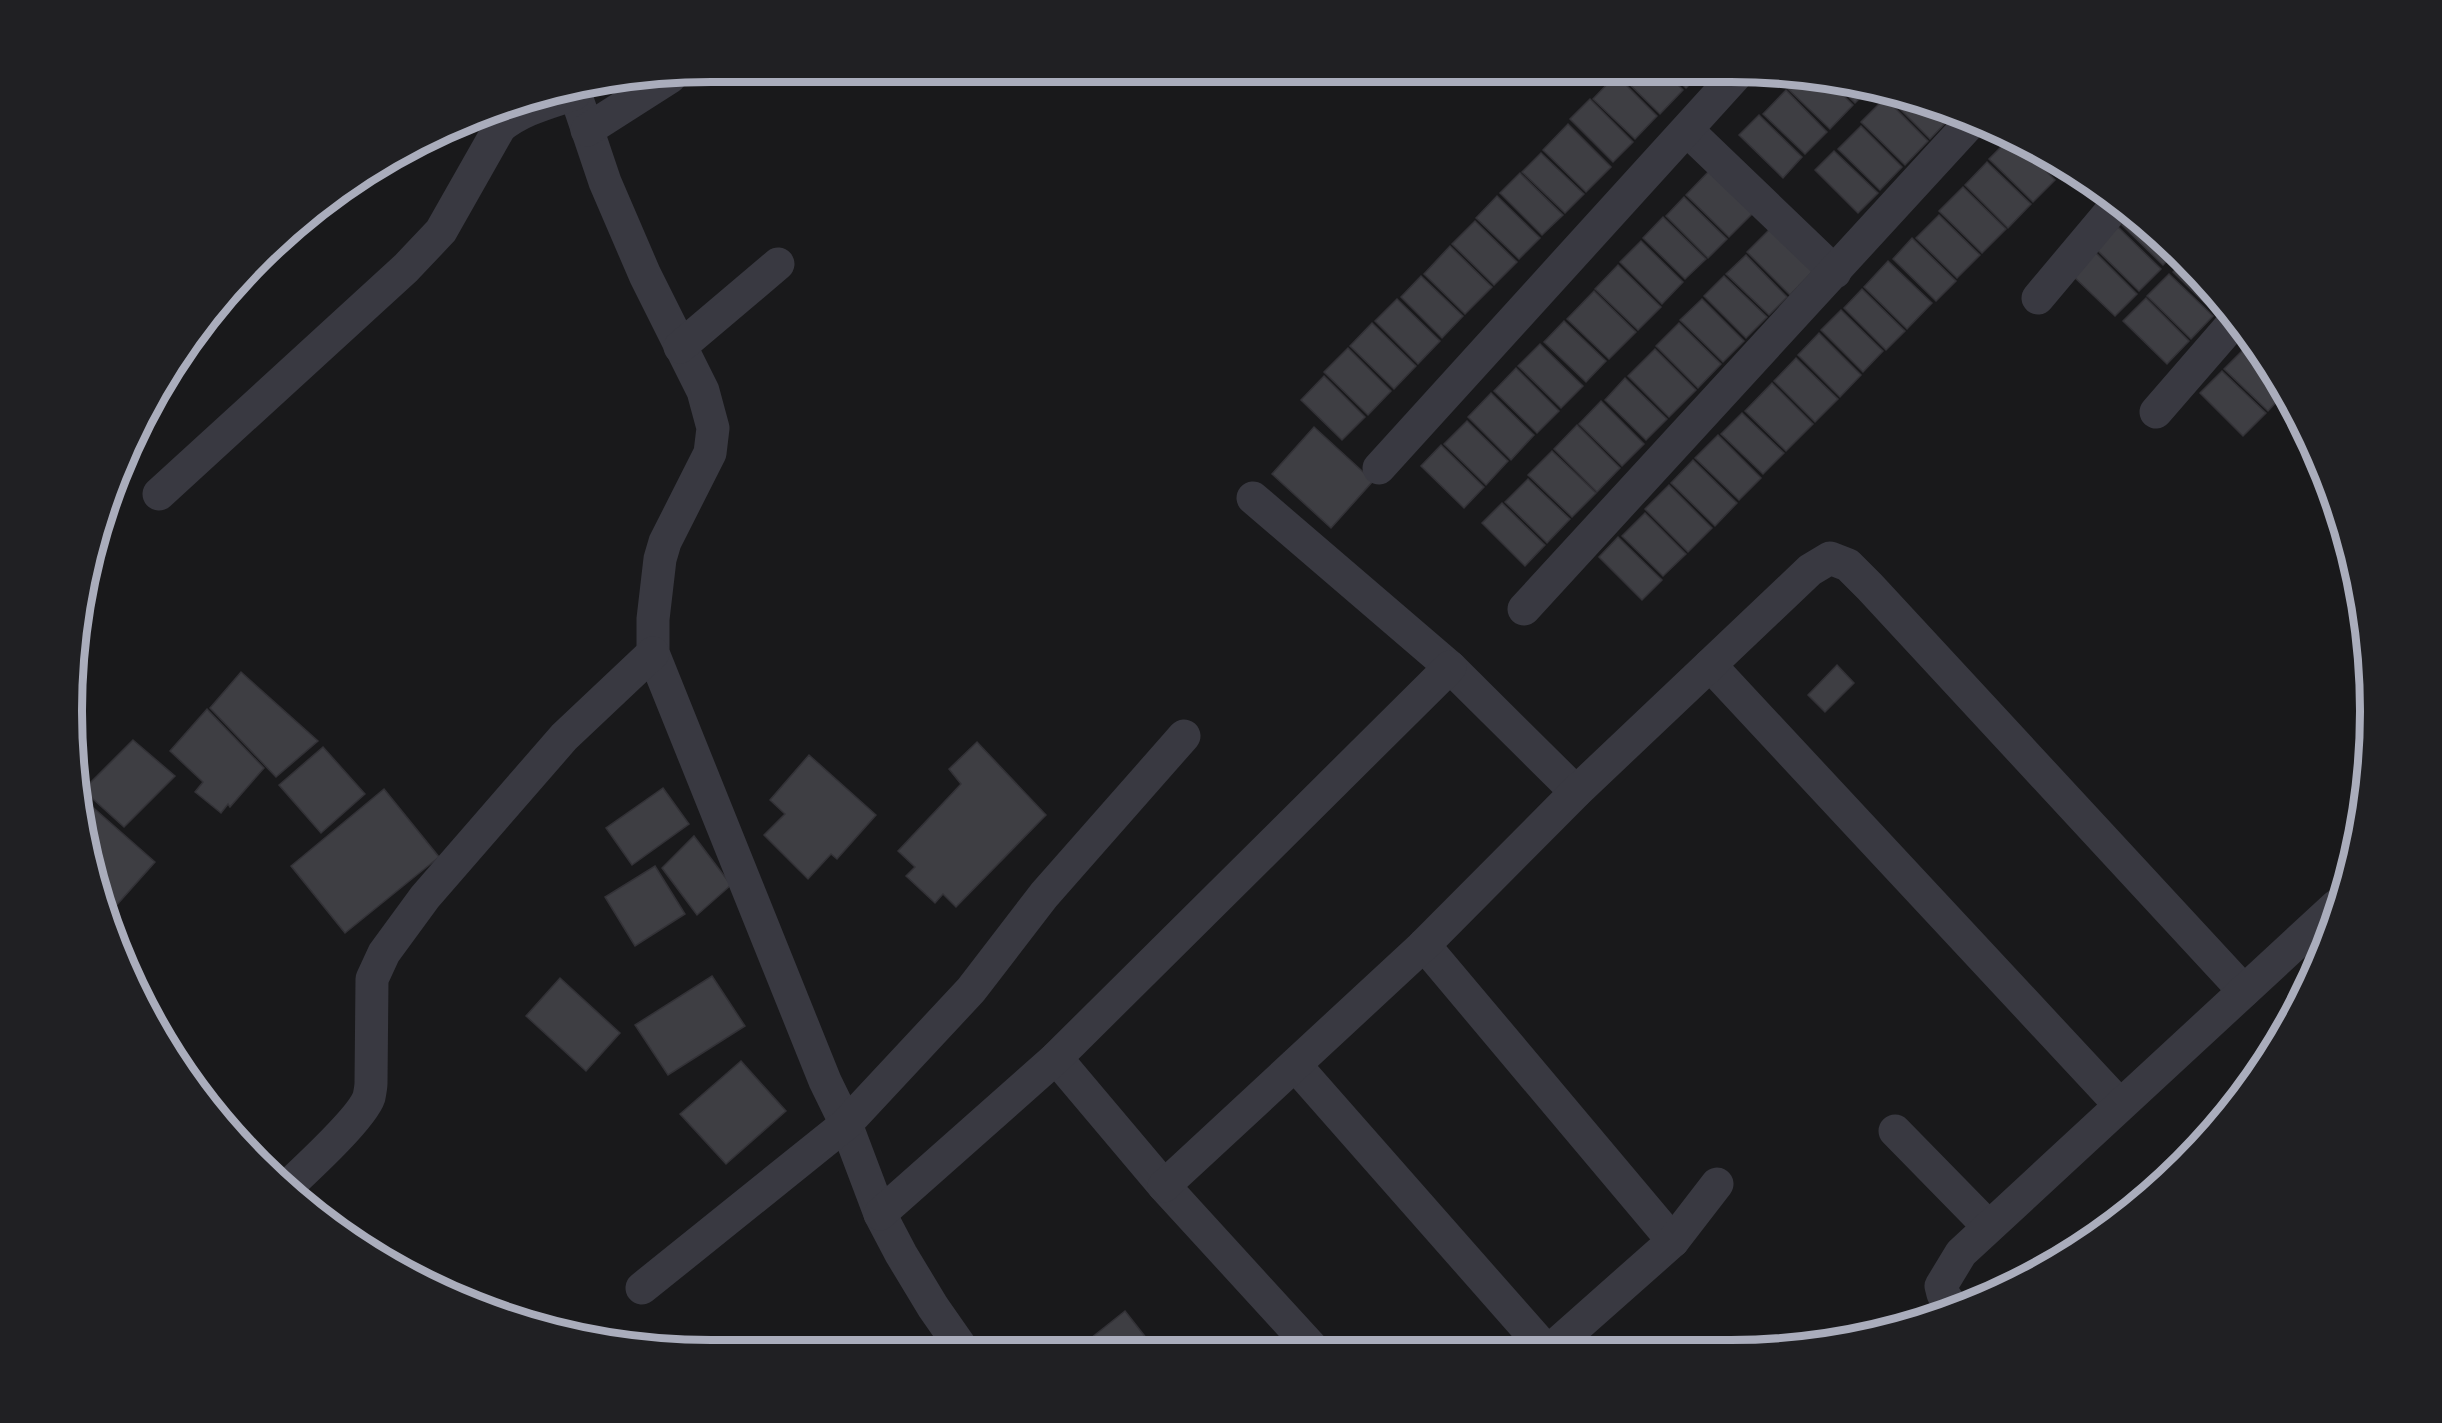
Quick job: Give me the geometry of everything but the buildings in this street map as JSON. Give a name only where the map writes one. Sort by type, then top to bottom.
[{"type":"street","points":[[1379,468],[1730,82]]},
{"type":"street","points":[[587,130],[657,85]]},
{"type":"street","points":[[576,98],[605,182],[702,391],[713,429],[710,453],[665,542],[660,560],[653,619],[653,653],[825,1081],[846,1124],[880,1214],[901,1254],[956,1340]]},
{"type":"street","points":[[159,494],[406,268],[441,231],[500,127],[524,112]]},
{"type":"street","points":[[1524,609],[1965,128]]},
{"type":"street","points":[[1687,130],[1834,272]]},
{"type":"street","points":[[2038,298],[2111,211]]},
{"type":"street","points":[[680,347],[778,264]]},
{"type":"street","points":[[2156,412],[2229,328]]},
{"type":"street","points":[[1253,498],[1450,668],[1576,792]]},
{"type":"street","points":[[1164,1186],[1424,945],[1576,792],[1810,570],[1830,558],[1848,565],[2244,991]]},
{"type":"street","points":[[294,1181],[362,1108],[369,1097],[372,979],[384,952],[425,897],[564,737],[653,653]]},
{"type":"street","points":[[1710,665],[2120,1105]]},
{"type":"street","points":[[880,1214],[1056,1058],[1450,668]]},
{"type":"street","points":[[642,1288],[846,1124],[971,990],[1044,895],[1184,736]]},
{"type":"street","points":[[1948,1301],[1942,1294],[1941,1286],[1961,1253],[2325,916]]},
{"type":"street","points":[[1424,945],[1672,1241]]},
{"type":"street","points":[[1056,1058],[1164,1186],[1305,1340]]},
{"type":"street","points":[[1296,1065],[1536,1340]]},
{"type":"street","points":[[1896,1131],[1988,1226]]},
{"type":"street","points":[[1561,1340],[1672,1241],[1717,1184]]}]
